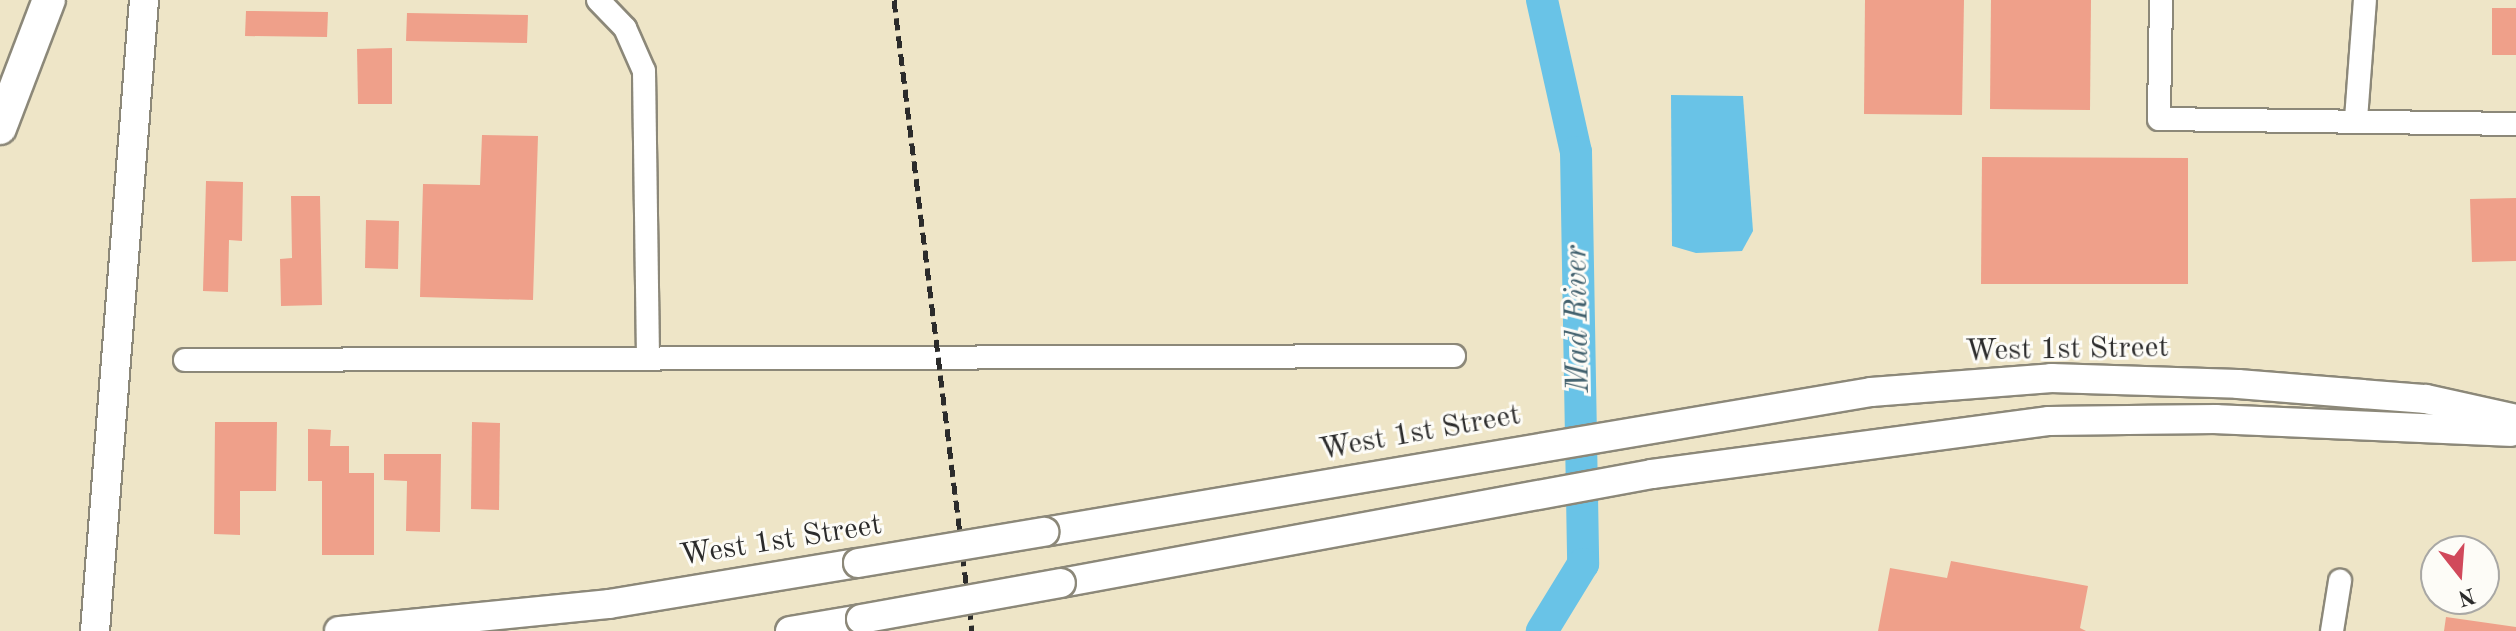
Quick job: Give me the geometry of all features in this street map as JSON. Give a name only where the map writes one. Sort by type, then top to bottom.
[{"type":"highway","points":[[0,128],[49,0]]},
{"type":"main road","points":[[95,631],[144,0]]},
{"type":"main road","name":"West 1st Street","points":[[339,631],[609,604],[1871,392],[2051,378],[2238,384],[2410,398],[2516,419]]},
{"type":"main road","points":[[790,631],[1431,517],[1652,474],[2049,421],[2216,419],[2516,433]]},
{"type":"street","points":[[598,0],[625,28],[638,51],[647,89],[648,359]]},
{"type":"street","points":[[2161,0],[2159,119],[2356,119],[2516,124]]},
{"type":"street","points":[[2356,119],[2365,0]]},
{"type":"street","points":[[185,360],[1454,356]]},
{"type":"street","points":[[2332,631],[2340,581]]},
{"type":"water","points":[[1671,95],[1743,96],[1753,231],[1742,251],[1696,253],[1672,246]]},
{"type":"building","points":[[1865,0],[1964,0],[1962,115],[1864,114]]},
{"type":"building","points":[[1991,0],[2091,0],[2090,110],[1990,109]]},
{"type":"building","points":[[2492,8],[2516,8],[2516,55],[2492,55]]},
{"type":"building","points":[[246,11],[328,12],[327,37],[245,36]]},
{"type":"building","points":[[407,13],[528,15],[527,43],[406,41]]},
{"type":"building","points":[[392,48],[392,104],[358,104],[357,49]]},
{"type":"building","points":[[482,135],[538,136],[533,300],[420,297],[423,184],[480,185]]},
{"type":"building","points":[[1982,157],[2188,158],[2188,284],[1981,284]]},
{"type":"building","points":[[206,181],[243,182],[242,241],[229,240],[228,292],[203,291]]},
{"type":"building","points":[[291,196],[320,196],[322,305],[281,306],[280,259],[292,258]]},
{"type":"building","points":[[2516,198],[2516,261],[2472,262],[2470,199]]},
{"type":"building","points":[[366,220],[399,221],[398,269],[365,268]]},
{"type":"building","points":[[215,422],[277,422],[276,491],[240,491],[240,535],[214,534]]},
{"type":"building","points":[[472,422],[500,423],[499,510],[471,509]]},
{"type":"building","points":[[308,429],[331,430],[330,446],[349,446],[349,473],[374,473],[374,555],[322,555],[322,481],[308,481]]},
{"type":"building","points":[[384,454],[441,454],[440,532],[406,531],[407,481],[384,480]]},
{"type":"building","points":[[1951,561],[2088,586],[2080,628],[2086,631],[1878,631],[1890,568],[1947,578]]},
{"type":"building","points":[[2446,617],[2516,627],[2516,631],[2444,631]]},
{"type":"waterway","name":"Mad River","points":[[1542,0],[1576,152],[1583,564],[1542,631]]},
{"type":"railway","points":[[894,0],[972,631]]}]
